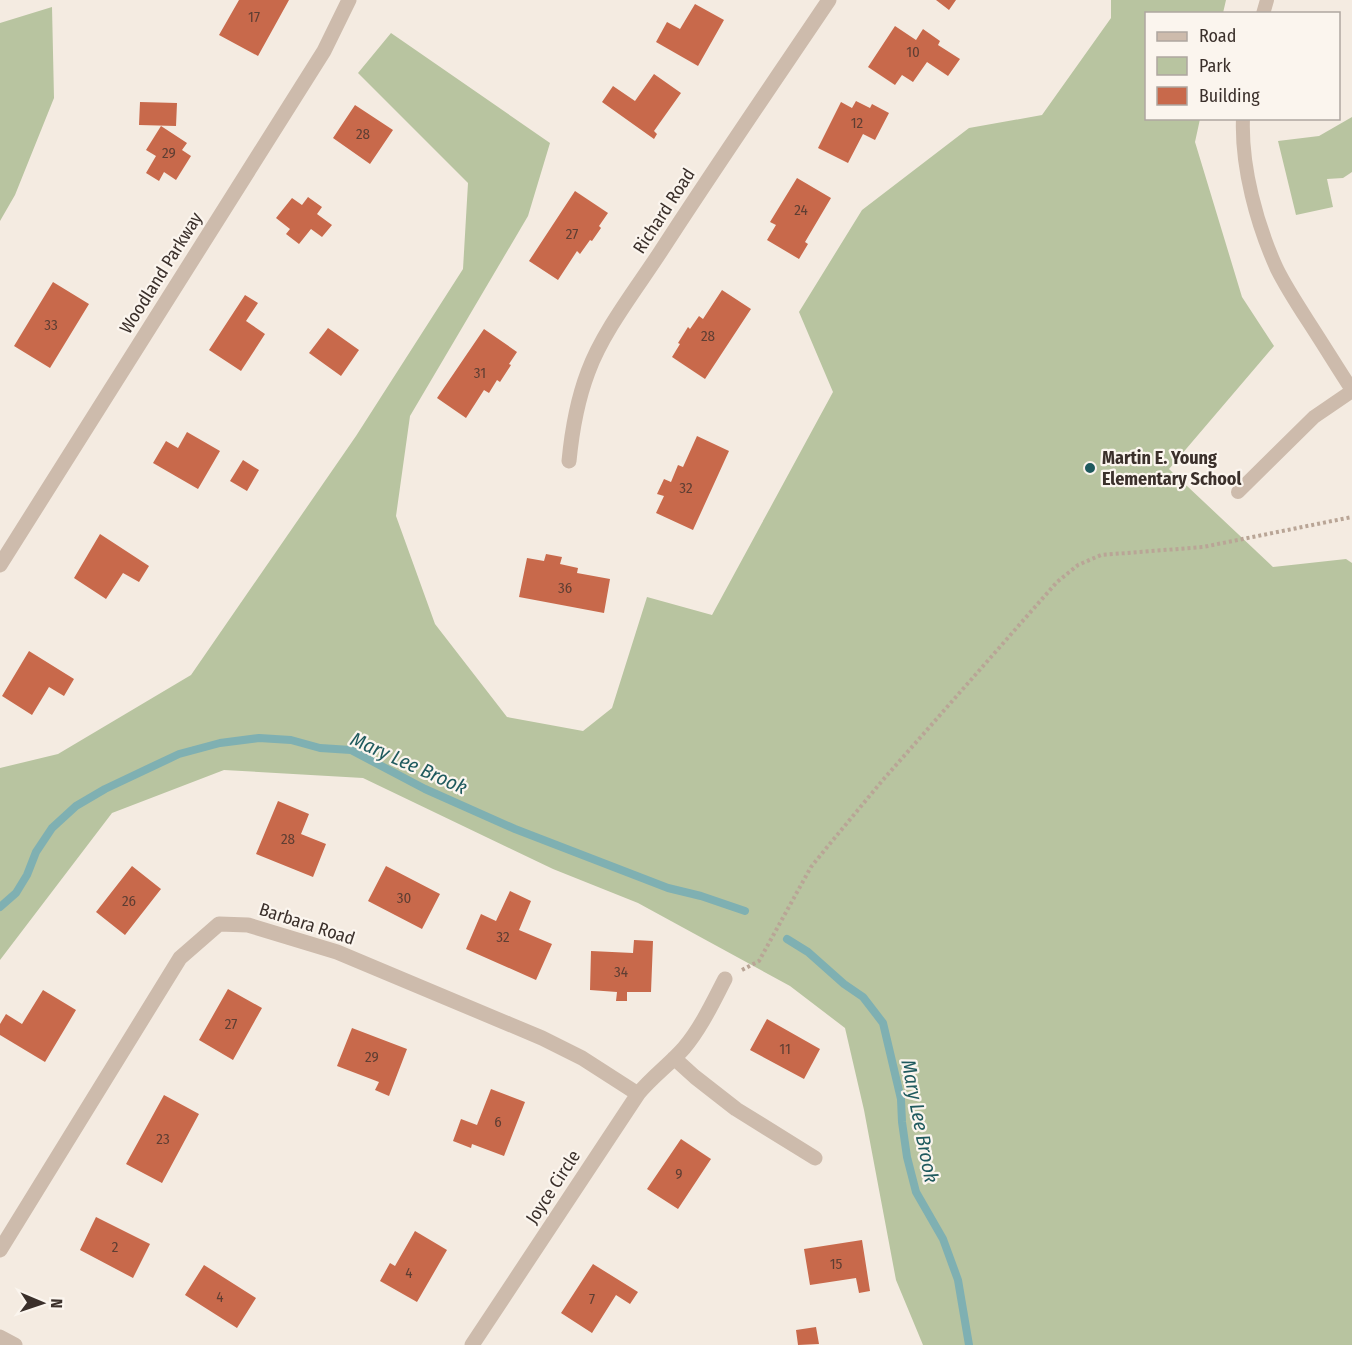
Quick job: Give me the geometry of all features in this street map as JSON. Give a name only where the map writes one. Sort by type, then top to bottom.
[{"type":"street","name":"Woodland Parkway","points":[[0,565],[324,51],[349,0]]},
{"type":"street","name":"Richard Road","points":[[569,461],[578,402],[604,337],[829,0]]},
{"type":"street","name":"Barbara Road","points":[[0,1250],[180,958],[219,924],[248,925],[337,952],[542,1038],[582,1058],[638,1094]]},
{"type":"street","name":"Joyce Circle","points":[[472,1345],[638,1094],[684,1048],[699,1027],[725,980]]},
{"type":"street","points":[[674,1058],[736,1108],[815,1158]]},
{"type":"street","points":[[0,1337],[15,1345]]},
{"type":"lane","points":[[1238,492],[1314,417],[1352,391],[1278,269],[1261,224],[1248,174],[1243,120]]},
{"type":"path","points":[[725,980],[759,961],[811,867],[882,781],[1057,582],[1078,565],[1101,555],[1203,547],[1352,518]]},
{"type":"green space","points":[[1111,0],[1226,0],[1223,12],[1145,12],[1145,120],[1200,120],[1195,142],[1242,297],[1274,346],[1169,469],[1273,567],[1346,559],[1352,563],[1352,1345],[923,1345],[896,1280],[864,1110],[845,1028],[790,986],[638,903],[553,869],[363,778],[224,770],[112,813],[0,960],[0,768],[58,754],[191,675],[356,436],[463,269],[468,183],[358,73],[391,33],[550,143],[528,216],[410,416],[396,516],[435,624],[507,717],[583,731],[612,708],[647,597],[712,615],[833,392],[799,312],[862,210],[969,128],[1042,115],[1111,18]]},
{"type":"green space","points":[[52,7],[54,98],[15,195],[0,221],[0,23]]},
{"type":"green space","points":[[1352,117],[1352,172],[1343,178],[1327,179],[1333,207],[1296,215],[1278,141],[1319,136]]},
{"type":"building","points":[[239,0],[289,0],[258,56],[219,35]]},
{"type":"building","points":[[936,0],[956,0],[949,10]]},
{"type":"building","points":[[695,4],[724,20],[698,66],[656,42],[667,22],[680,29]]},
{"type":"building","points":[[895,26],[916,40],[923,29],[940,41],[938,45],[960,59],[948,76],[927,62],[913,82],[902,75],[895,85],[868,67]]},
{"type":"building","points":[[654,74],[681,93],[654,131],[657,134],[654,139],[602,102],[613,86],[635,101]]},
{"type":"building","points":[[856,101],[870,108],[872,104],[889,113],[875,140],[863,134],[848,163],[818,148],[841,102],[852,108]]},
{"type":"building","points":[[140,102],[177,103],[176,126],[139,125]]},
{"type":"building","points":[[355,105],[393,130],[370,164],[333,138]]},
{"type":"building","points":[[161,126],[187,143],[182,150],[191,156],[176,180],[164,172],[159,181],[146,173],[156,156],[146,150]]},
{"type":"building","points":[[797,178],[831,198],[805,242],[808,244],[799,259],[767,240],[776,225],[770,222]]},
{"type":"building","points":[[575,191],[608,213],[592,241],[590,240],[580,254],[577,251],[558,280],[529,261]]},
{"type":"building","points":[[308,197],[322,207],[317,214],[332,225],[322,237],[311,229],[299,244],[286,234],[290,229],[276,218],[292,198],[302,205]]},
{"type":"building","points":[[53,282],[89,304],[50,368],[14,346]]},
{"type":"building","points":[[722,290],[751,309],[705,379],[672,357],[688,327],[690,329],[699,316],[703,319]]},
{"type":"building","points":[[245,295],[258,303],[246,321],[265,334],[241,371],[209,350]]},
{"type":"building","points":[[328,328],[359,350],[341,376],[309,353]]},
{"type":"building","points":[[484,329],[517,352],[500,382],[497,380],[489,393],[484,390],[466,418],[437,398]]},
{"type":"building","points":[[187,432],[220,451],[198,489],[153,463],[166,441],[178,448]]},
{"type":"building","points":[[697,436],[729,451],[693,530],[656,513],[664,496],[657,494],[664,479],[671,482],[678,465],[683,467]]},
{"type":"building","points":[[243,460],[259,470],[247,491],[230,481]]},
{"type":"building","points":[[100,534],[149,566],[139,582],[123,573],[106,599],[74,578]]},
{"type":"building","points":[[546,554],[562,557],[560,564],[578,568],[577,573],[610,579],[604,613],[519,597],[527,558],[544,561]]},
{"type":"building","points":[[29,651],[74,679],[64,696],[49,687],[32,715],[2,696]]},
{"type":"building","points":[[278,801],[309,814],[301,834],[326,844],[313,877],[256,854]]},
{"type":"building","points":[[132,866],[161,889],[125,935],[96,912]]},
{"type":"building","points":[[386,866],[440,894],[422,929],[368,901]]},
{"type":"building","points":[[510,891],[531,901],[519,930],[552,944],[536,980],[466,949],[481,914],[496,921]]},
{"type":"building","points":[[634,940],[653,941],[651,992],[627,992],[627,1001],[616,1001],[617,992],[590,990],[591,951],[633,953]]},
{"type":"building","points":[[228,989],[262,1008],[233,1060],[199,1040]]},
{"type":"building","points":[[43,990],[76,1010],[45,1062],[0,1035],[0,1024],[6,1014],[22,1024]]},
{"type":"building","points":[[767,1019],[820,1049],[804,1079],[750,1050]]},
{"type":"building","points":[[352,1028],[407,1049],[389,1096],[375,1090],[379,1082],[337,1066]]},
{"type":"building","points":[[491,1089],[525,1102],[504,1156],[472,1144],[471,1148],[453,1141],[461,1119],[477,1125]]},
{"type":"building","points":[[164,1095],[199,1114],[162,1183],[126,1164]]},
{"type":"building","points":[[681,1139],[711,1159],[678,1209],[647,1189]]},
{"type":"building","points":[[96,1217],[150,1244],[133,1278],[80,1250]]},
{"type":"building","points":[[415,1231],[447,1250],[417,1302],[380,1281],[390,1263],[395,1266]]},
{"type":"building","points":[[862,1240],[870,1291],[859,1293],[856,1278],[810,1285],[804,1249]]},
{"type":"building","points":[[593,1264],[638,1292],[630,1304],[616,1295],[592,1333],[561,1313]]},
{"type":"building","points":[[204,1265],[256,1298],[237,1328],[185,1295]]},
{"type":"building","points":[[816,1327],[819,1344],[798,1345],[796,1330]]},
{"type":"waterway","name":"Mary Lee Brook","points":[[0,907],[16,893],[27,875],[36,852],[52,828],[76,806],[105,789],[179,754],[220,743],[259,738],[291,740],[320,748],[351,750],[425,789],[515,829],[668,888],[745,911]]},
{"type":"waterway","name":"Mary Lee Brook","points":[[787,939],[808,952],[844,984],[863,997],[883,1023],[901,1099],[907,1157],[916,1192],[943,1239],[958,1280],[969,1345]]},
{"type":"place","name":"Martin E. Young Elementary School","points":[[1090,468]]}]
